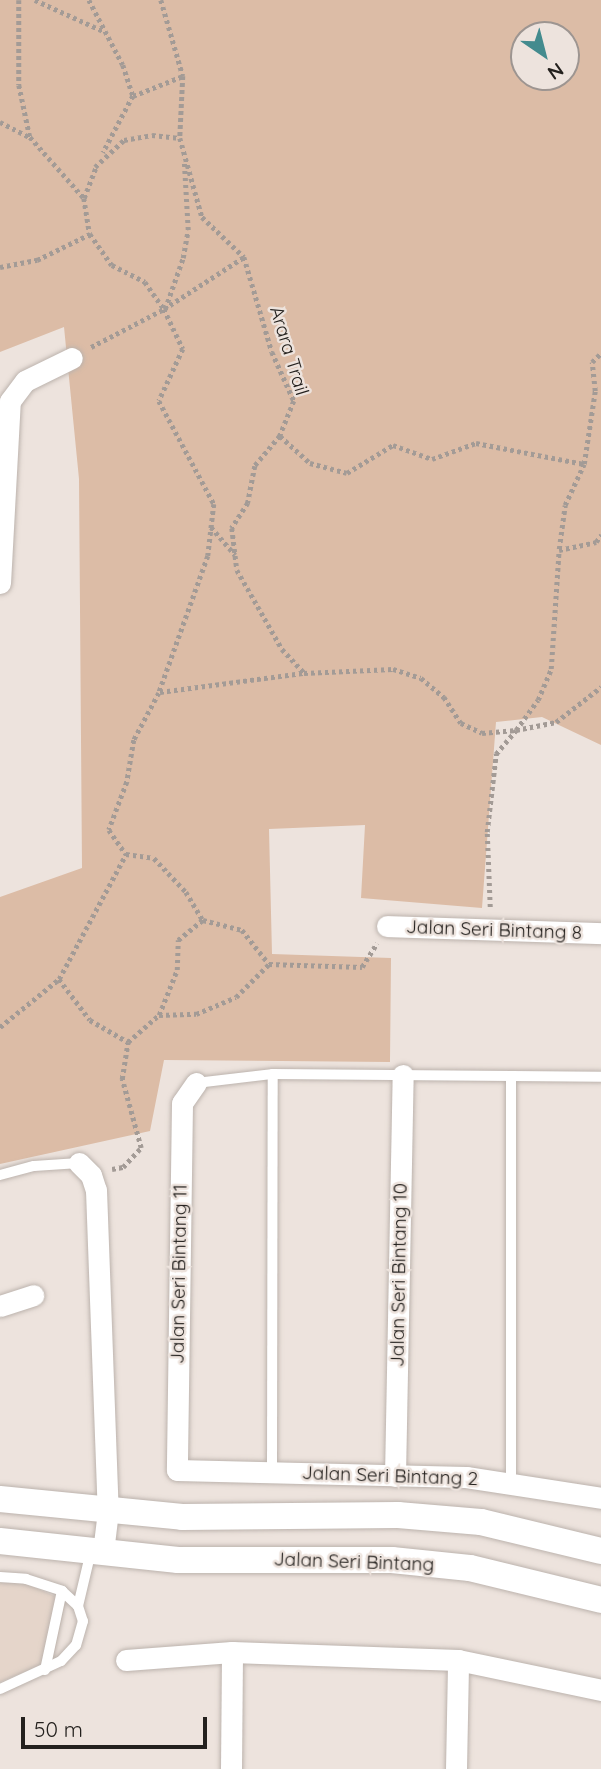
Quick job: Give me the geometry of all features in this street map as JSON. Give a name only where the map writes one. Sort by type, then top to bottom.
[{"type":"street","points":[[0,583],[10,401],[25,381],[72,358]]},
{"type":"street","name":"Jalan Seri Bintang 8","points":[[387,926],[601,933]]},
{"type":"street","name":"Jalan Seri Bintang 10","points":[[396,1475],[402,1075]]},
{"type":"street","name":"Jalan Seri Bintang 11","points":[[177,1470],[181,1103],[196,1083]]},
{"type":"street","points":[[85,1169],[96,1191],[108,1511],[97,1551]]},
{"type":"street","points":[[0,1306],[33,1295]]},
{"type":"street","name":"Jalan Seri Bintang 2","points":[[177,1470],[466,1477],[601,1498]]},
{"type":"street","points":[[0,1499],[182,1517],[398,1515],[481,1522],[601,1551]]},
{"type":"street","name":"Jalan Seri Bintang","points":[[0,1541],[178,1560],[391,1560],[470,1568],[601,1600]]},
{"type":"street","points":[[231,1769],[233,1652]]},
{"type":"street","points":[[126,1660],[233,1652],[458,1660],[601,1690]]},
{"type":"street","points":[[456,1769],[458,1660]]},
{"type":"lane","points":[[272,1472],[273,1074]]},
{"type":"lane","points":[[196,1083],[273,1074],[601,1077]]},
{"type":"lane","points":[[511,1076],[511,1484]]},
{"type":"lane","points":[[0,1175],[34,1166],[85,1169]]},
{"type":"lane","points":[[78,1606],[97,1551]]},
{"type":"lane","points":[[0,1577],[26,1579],[62,1591],[78,1606],[83,1622],[76,1644],[45,1670],[0,1689]]},
{"type":"lane","points":[[45,1670],[62,1591]]},
{"type":"path","points":[[19,0],[19,85],[30,137]]},
{"type":"path","points":[[35,0],[103,32]]},
{"type":"path","points":[[89,0],[103,32],[123,65],[133,96]]},
{"type":"path","name":"Arara Trail","points":[[161,0],[183,76],[180,138],[202,217],[244,257],[272,352],[294,401],[280,436],[255,466],[248,503],[232,528],[237,570],[282,649],[304,673]]},
{"type":"path","points":[[183,76],[133,96],[96,167],[84,198],[90,234],[111,265],[145,282],[164,309],[183,349],[159,401],[214,504],[208,556],[159,692],[134,740],[127,782],[109,830],[126,853],[154,858],[186,892],[203,920],[242,930],[268,964]]},
{"type":"path","points":[[0,122],[30,137],[84,198]]},
{"type":"path","points":[[96,167],[124,140],[152,135],[180,138],[188,230],[183,258],[164,309]]},
{"type":"path","points":[[0,267],[37,260],[90,234]]},
{"type":"path","points":[[72,358],[164,309],[244,257]]},
{"type":"path","points":[[491,930],[487,832],[496,754],[538,700],[551,669],[559,550],[565,505],[584,464],[595,391],[592,362],[601,353]]},
{"type":"path","points":[[280,436],[310,463],[347,474],[393,445],[432,459],[476,443],[584,464]]},
{"type":"path","points":[[211,527],[236,556]]},
{"type":"path","points":[[559,550],[596,542],[601,535]]},
{"type":"path","points":[[159,692],[304,673],[393,669],[421,678],[443,697],[461,723],[482,733],[556,722],[601,687]]},
{"type":"path","points":[[0,1027],[59,979],[126,853]]},
{"type":"path","points":[[85,1169],[123,1167],[141,1147],[122,1079],[128,1042],[159,1015],[177,970],[178,940],[203,920]]},
{"type":"path","points":[[159,1015],[196,1014],[236,997],[268,964],[362,967],[387,926]]},
{"type":"path","points":[[59,979],[90,1020],[128,1042]]},
{"type":"shaded area","points":[[0,0],[601,0],[601,745],[542,717],[496,722],[482,908],[361,898],[365,825],[269,829],[272,954],[391,958],[390,1062],[164,1060],[150,1131],[0,1164],[0,897],[82,868],[79,479],[64,327],[0,352]]},
{"type":"shaded area","points":[[0,1583],[24,1583],[66,1601],[53,1660],[0,1682]]}]
